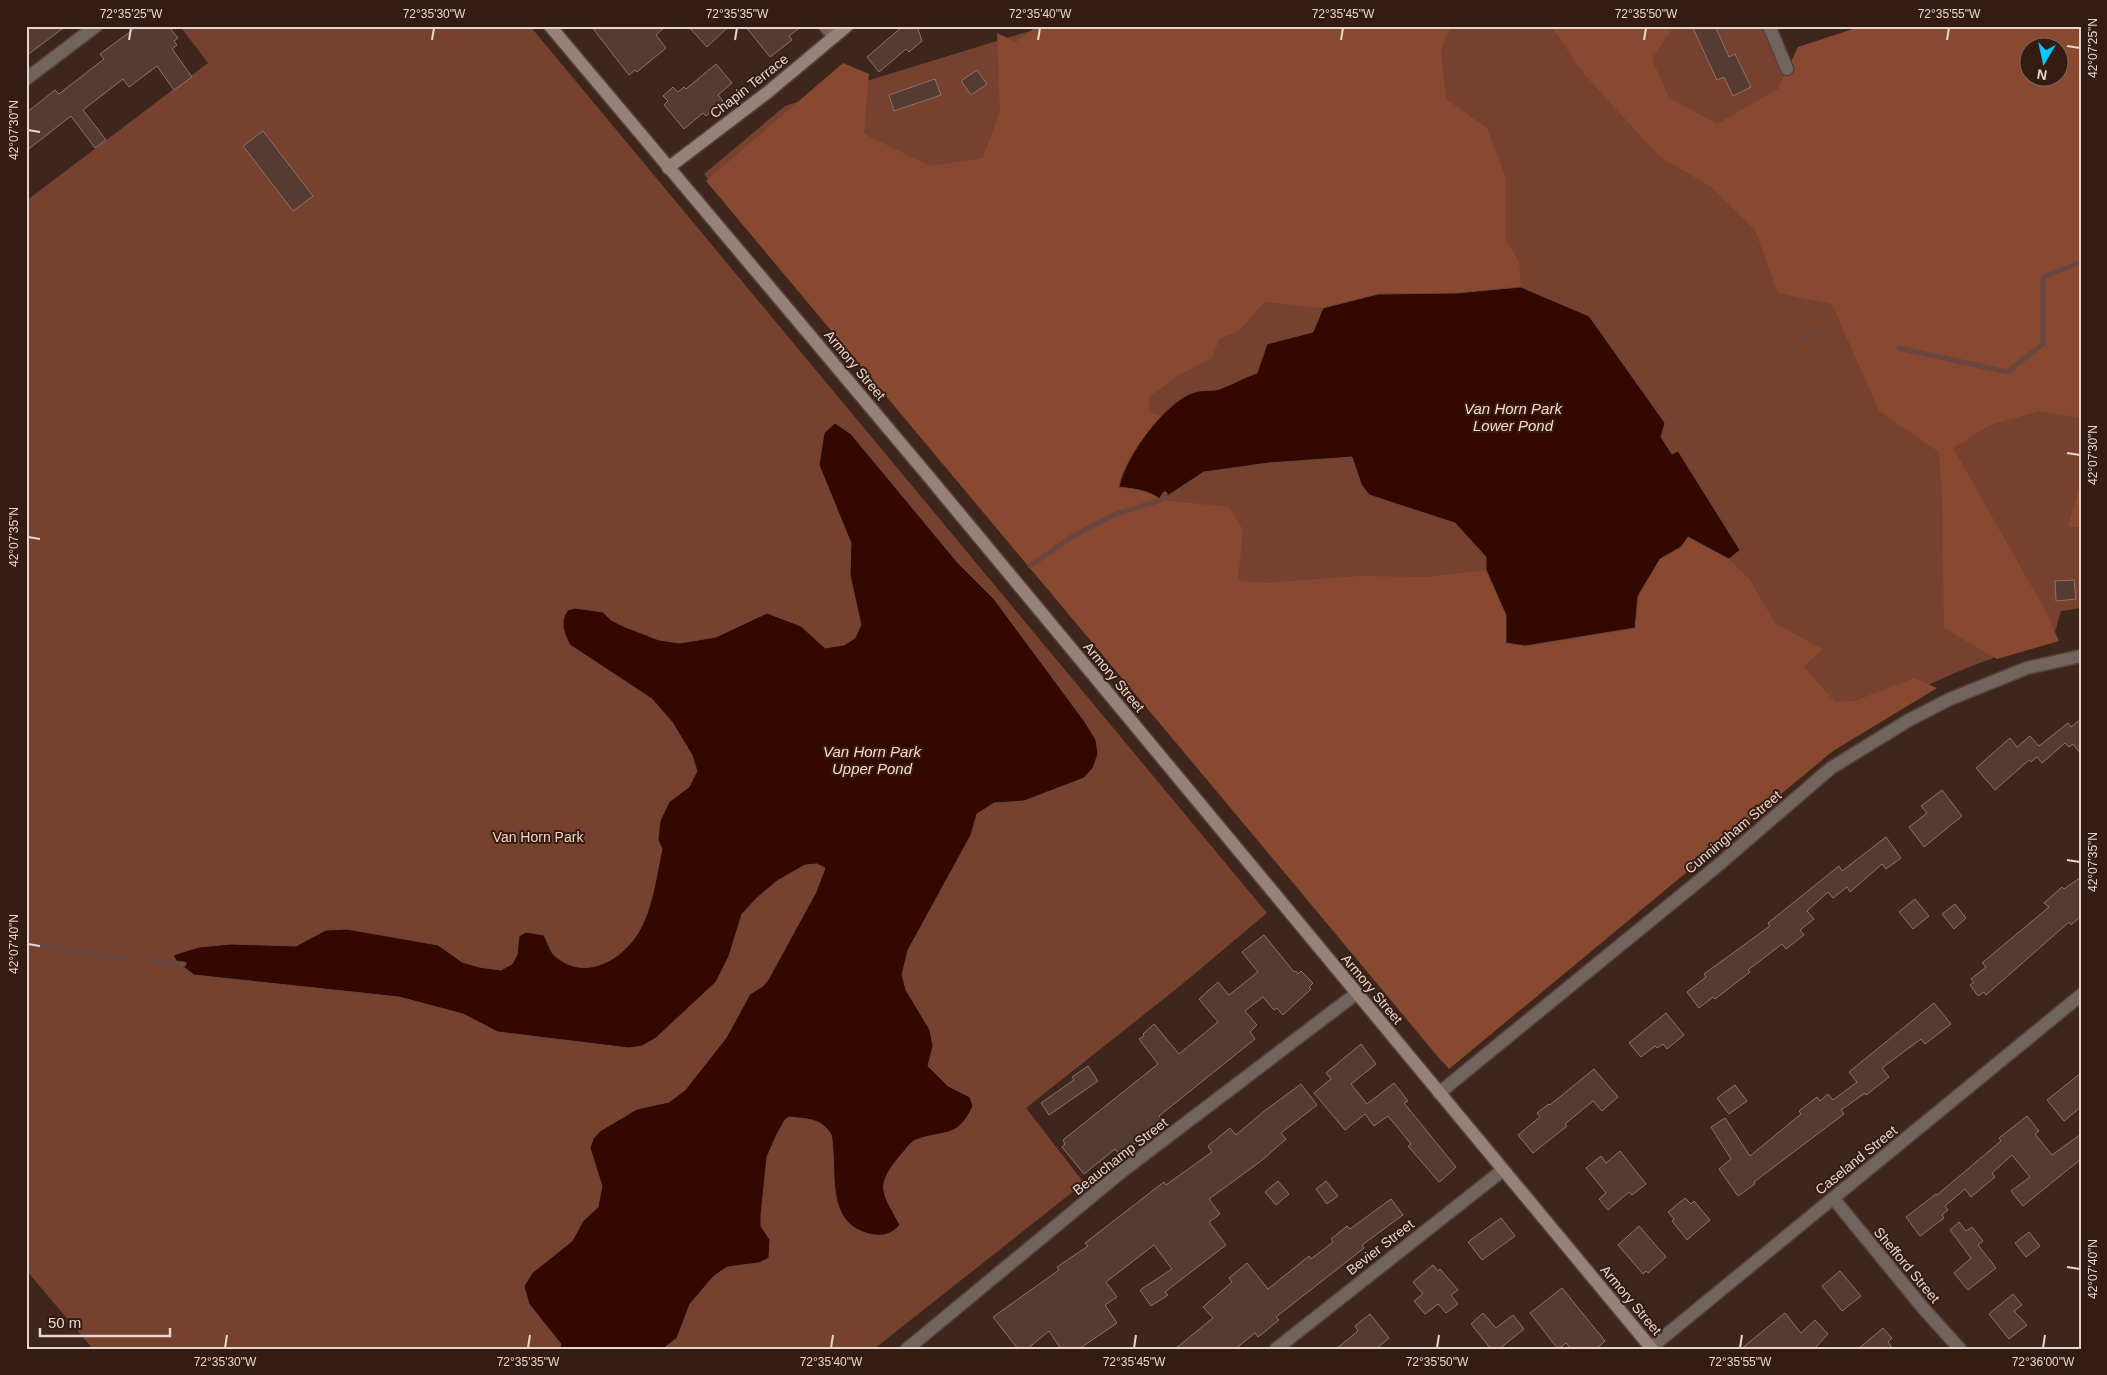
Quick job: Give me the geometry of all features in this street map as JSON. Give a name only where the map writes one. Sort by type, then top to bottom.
[{"type":"main road","name":"Armory Street","points":[[550,26],[854,387],[1651,1348]]},
{"type":"main road","name":"Chapin Terrace","points":[[668,168],[768,92],[846,26]]},
{"type":"street","points":[[26,79],[96,26]]},
{"type":"street","points":[[825,26],[834,37]]},
{"type":"street","points":[[1769,26],[1787,69]]},
{"type":"street","name":"Cunningham Street","points":[[1439,1093],[1716,867],[1831,768],[1909,720],[1954,697],[2027,668],[2081,656]]},
{"type":"street","name":"Beauchamp Street","points":[[907,1349],[1120,1173],[1357,993]]},
{"type":"street","name":"Caseland Street","points":[[1651,1348],[2081,995]]},
{"type":"street","name":"Bevier Street","points":[[1276,1349],[1503,1170]]},
{"type":"street","name":"Shefford Street","points":[[1833,1198],[1923,1308],[1960,1349]]},
{"type":"green space","name":"Van Horn Park","points":[[180,26],[530,26],[1267,913],[1180,986],[1026,1108],[1084,1183],[874,1349],[93,1349],[26,1270],[26,201],[208,63]]},
{"type":"green space","points":[[1046,26],[1769,26],[1787,69],[2081,26],[2081,608],[2061,611],[2053,639],[1969,667],[1889,705],[1442,1062],[704,174],[785,106]]},
{"type":"shaded area","points":[[1037,26],[1451,26],[1441,50],[1446,99],[1487,128],[1505,176],[1505,239],[1519,262],[1521,287],[1456,293],[1378,294],[1323,308],[1264,302],[1239,331],[1220,338],[1212,358],[1177,376],[1149,397],[1149,412],[1162,416],[1138,445],[1119,487],[1147,492],[1161,500],[1229,507],[1243,530],[1238,581],[1264,583],[1360,576],[1427,577],[1486,570],[1506,615],[1507,643],[1635,628],[1638,596],[1660,559],[1681,547],[1688,536],[1729,559],[1750,580],[1775,623],[1822,649],[1804,667],[1835,702],[1855,701],[1914,678],[1937,688],[1833,751],[1449,1069],[706,181],[843,63],[869,74],[864,134],[930,166],[983,158],[1000,110],[997,33],[1016,42]]},
{"type":"shaded area","points":[[1551,26],[1674,26],[1652,59],[1669,98],[1717,124],[1778,89],[1798,47],[1862,26],[2081,26],[2081,418],[2039,411],[1990,425],[1953,448],[2045,610],[2059,641],[1997,659],[1944,628],[1942,495],[1939,452],[1879,411],[1832,304],[1778,293],[1755,230],[1710,186],[1660,157],[1584,74]]},
{"type":"shaded area","points":[[2081,440],[2081,527],[2068,527],[2079,487]]},
{"type":"water","name":"Van Horn Park Lower Pond","points":[[1521,287],[1589,316],[1665,423],[1661,437],[1672,454],[1678,451],[1740,550],[1729,559],[1688,537],[1681,547],[1660,559],[1638,596],[1635,628],[1525,646],[1506,643],[1506,615],[1486,570],[1486,557],[1455,523],[1369,495],[1361,484],[1352,457],[1269,463],[1204,472],[1161,500],[1146,492],[1119,487],[1129,461],[1138,446],[1172,406],[1195,392],[1219,389],[1257,373],[1267,344],[1313,332],[1323,308],[1378,294],[1456,293]]},
{"type":"water","name":"Van Horn Park Upper Pond","points":[[835,423],[851,434],[958,563],[994,599],[1085,722],[1096,740],[1098,754],[1093,768],[1084,778],[1024,801],[994,803],[977,814],[971,835],[908,950],[902,975],[906,990],[930,1030],[933,1046],[928,1066],[948,1086],[970,1097],[973,1106],[967,1117],[956,1129],[914,1141],[887,1175],[884,1190],[889,1205],[900,1225],[890,1233],[878,1235],[856,1229],[847,1221],[837,1201],[830,1133],[822,1124],[817,1122],[789,1117],[785,1120],[777,1134],[767,1157],[761,1226],[770,1240],[769,1258],[759,1263],[727,1267],[714,1276],[690,1304],[677,1338],[663,1349],[560,1349],[561,1344],[529,1304],[524,1286],[532,1273],[572,1241],[583,1221],[598,1207],[602,1186],[590,1148],[593,1139],[600,1131],[637,1109],[669,1102],[685,1090],[726,1038],[750,994],[763,986],[768,980],[816,892],[825,868],[817,864],[805,865],[777,881],[757,898],[742,914],[729,956],[716,982],[656,1038],[642,1046],[629,1048],[498,1032],[463,1014],[399,997],[194,975],[177,962],[173,955],[199,947],[231,944],[296,946],[326,930],[347,929],[438,945],[462,962],[501,970],[512,964],[517,955],[519,936],[526,932],[544,935],[554,955],[565,963],[577,967],[600,965],[622,952],[638,933],[651,903],[662,849],[658,840],[660,821],[669,802],[689,787],[697,771],[692,755],[672,722],[652,699],[570,645],[563,628],[565,614],[568,610],[575,608],[603,612],[611,620],[623,626],[659,640],[680,643],[716,637],[767,613],[801,626],[825,648],[844,645],[855,638],[861,625],[850,575],[851,543],[819,465],[824,433]]},
{"type":"building","points":[[26,26],[66,26],[26,56]]},
{"type":"building","points":[[138,26],[168,26],[178,38],[174,41],[177,45],[172,49],[192,77],[174,90],[157,66],[129,87],[123,79],[83,110],[106,140],[95,148],[71,116],[26,151],[26,113],[55,90],[59,94],[104,59],[100,54]]},
{"type":"building","points":[[591,26],[666,26],[656,35],[666,48],[637,72],[635,70],[629,75]]},
{"type":"building","points":[[688,26],[729,26],[707,47]]},
{"type":"building","points":[[745,26],[802,26],[789,36],[792,40],[770,57]]},
{"type":"building","points":[[903,26],[917,26],[922,41],[909,52],[906,49],[879,72],[867,57]]},
{"type":"building","points":[[1692,26],[1715,26],[1729,57],[1735,54],[1751,87],[1733,96],[1724,77],[1717,80]]},
{"type":"building","points":[[716,64],[732,83],[718,95],[723,101],[706,116],[703,113],[684,129],[664,105],[668,101],[663,96],[673,87],[678,92],[684,87],[686,89]]},
{"type":"building","points":[[977,70],[987,84],[971,95],[961,81]]},
{"type":"building","points":[[935,79],[941,95],[894,111],[889,95]]},
{"type":"building","points":[[263,131],[313,196],[293,211],[243,146]]},
{"type":"building","points":[[2074,580],[2076,599],[2056,601],[2055,581]]},
{"type":"building","points":[[2081,719],[2081,754],[2073,744],[2069,747],[2065,743],[2042,763],[2037,757],[2031,762],[2029,760],[1995,790],[1976,768],[2010,738],[2017,747],[2030,736],[2039,746],[2068,723],[2071,727]]},
{"type":"building","points":[[1942,790],[1962,816],[1924,847],[1909,827],[1927,813],[1921,806]]},
{"type":"building","points":[[1886,837],[1901,858],[1886,869],[1882,864],[1850,892],[1847,887],[1833,898],[1828,892],[1807,911],[1814,919],[1800,930],[1804,935],[1786,949],[1782,944],[1715,999],[1713,997],[1699,1008],[1687,992],[1706,977],[1704,974],[1770,926],[1768,923],[1839,866],[1842,871]]},
{"type":"building","points":[[2081,877],[2081,916],[2071,925],[2069,922],[1986,995],[1984,992],[1978,996],[1970,985],[1974,982],[1971,979],[1986,967],[1982,963],[2049,907],[2044,903],[2062,887],[2064,889]]},
{"type":"building","points":[[1915,899],[1929,916],[1913,929],[1899,912]]},
{"type":"building","points":[[1955,904],[1966,918],[1954,929],[1942,914]]},
{"type":"building","points":[[1264,935],[1294,972],[1296,971],[1298,974],[1301,971],[1313,983],[1309,987],[1311,989],[1283,1015],[1277,1008],[1274,1010],[1263,997],[1245,1011],[1257,1025],[1250,1032],[1255,1039],[1159,1116],[1162,1121],[1120,1155],[1115,1149],[1084,1174],[1062,1147],[1065,1144],[1063,1140],[1158,1064],[1139,1039],[1154,1024],[1179,1054],[1218,1022],[1199,999],[1218,982],[1229,995],[1258,972],[1242,952]]},
{"type":"building","points":[[1934,1003],[1951,1024],[1925,1044],[1921,1039],[1882,1068],[1889,1077],[1866,1095],[1865,1093],[1841,1110],[1844,1114],[1738,1196],[1719,1169],[1731,1159],[1711,1127],[1725,1118],[1750,1156],[1801,1114],[1799,1111],[1817,1097],[1820,1101],[1828,1094],[1833,1100],[1857,1082],[1849,1072]]},
{"type":"building","points":[[1666,1013],[1684,1035],[1667,1049],[1663,1044],[1657,1048],[1655,1046],[1641,1057],[1629,1043]]},
{"type":"building","points":[[1361,1044],[1376,1064],[1351,1084],[1367,1104],[1394,1083],[1408,1101],[1404,1103],[1456,1167],[1439,1182],[1408,1146],[1411,1144],[1388,1116],[1374,1126],[1365,1114],[1345,1130],[1314,1093],[1331,1079],[1326,1073]]},
{"type":"building","points":[[1088,1066],[1098,1081],[1049,1115],[1041,1103],[1074,1080],[1072,1077]]},
{"type":"building","points":[[1594,1069],[1618,1097],[1602,1111],[1593,1101],[1565,1124],[1567,1126],[1533,1153],[1518,1135],[1540,1117],[1537,1113],[1550,1105]]},
{"type":"building","points":[[2081,1073],[2081,1107],[2064,1121],[2047,1100]]},
{"type":"building","points":[[1301,1084],[1317,1105],[1281,1133],[1286,1139],[1261,1161],[1209,1199],[1220,1214],[1209,1222],[1226,1245],[1165,1292],[1168,1295],[1151,1306],[1140,1290],[1172,1269],[1154,1245],[1106,1282],[1117,1297],[1105,1305],[1117,1323],[1079,1349],[1061,1349],[1049,1331],[1027,1349],[1018,1349],[993,1317],[1059,1270],[1057,1267],[1088,1246],[1085,1243],[1164,1182],[1166,1185],[1212,1152],[1208,1146],[1230,1128],[1236,1135]]},
{"type":"building","points":[[1735,1085],[1747,1101],[1729,1114],[1717,1098]]},
{"type":"building","points":[[2027,1116],[2039,1131],[2035,1134],[2052,1155],[2081,1134],[2081,1159],[2023,1206],[2011,1191],[2030,1177],[2012,1155],[1992,1173],[1995,1177],[1971,1197],[1965,1189],[1945,1206],[1948,1210],[1942,1215],[1944,1218],[1920,1236],[1906,1217],[1937,1195],[2001,1141],[1999,1138]]},
{"type":"building","points":[[1620,1151],[1646,1184],[1632,1195],[1629,1192],[1608,1210],[1599,1199],[1606,1193],[1586,1168],[1601,1156],[1606,1163]]},
{"type":"building","points":[[1278,1181],[1289,1194],[1276,1205],[1265,1192]]},
{"type":"building","points":[[1326,1181],[1338,1196],[1327,1204],[1316,1189]]},
{"type":"building","points":[[1685,1198],[1691,1204],[1694,1201],[1710,1220],[1687,1240],[1672,1221],[1674,1219],[1668,1212]]},
{"type":"building","points":[[1391,1199],[1403,1215],[1362,1245],[1364,1248],[1276,1317],[1279,1320],[1258,1337],[1255,1333],[1235,1349],[1175,1349],[1213,1318],[1203,1307],[1232,1282],[1229,1278],[1247,1263],[1268,1289],[1309,1256],[1311,1259],[1333,1242],[1331,1239],[1347,1226],[1350,1229]]},
{"type":"building","points":[[1501,1218],[1515,1236],[1482,1260],[1468,1242]]},
{"type":"building","points":[[1959,1222],[1966,1231],[1972,1227],[1983,1241],[1978,1245],[1996,1268],[1968,1290],[1954,1273],[1971,1258],[1950,1230]]},
{"type":"building","points":[[1639,1226],[1666,1257],[1648,1273],[1646,1271],[1643,1274],[1618,1245]]},
{"type":"building","points":[[2029,1232],[2040,1246],[2026,1257],[2015,1243]]},
{"type":"building","points":[[1433,1265],[1438,1271],[1440,1269],[1458,1290],[1451,1295],[1458,1304],[1446,1313],[1438,1304],[1425,1314],[1414,1301],[1423,1294],[1413,1282]]},
{"type":"building","points":[[1840,1271],[1861,1296],[1842,1311],[1822,1286]]},
{"type":"building","points":[[1562,1288],[1605,1341],[1596,1349],[1571,1349],[1566,1343],[1558,1349],[1530,1313]]},
{"type":"building","points":[[2013,1294],[2022,1305],[2014,1311],[2027,1325],[2009,1339],[1989,1314]]},
{"type":"building","points":[[1483,1313],[1496,1328],[1513,1315],[1524,1329],[1499,1349],[1491,1349],[1471,1324]]},
{"type":"building","points":[[1785,1313],[1801,1333],[1815,1320],[1828,1334],[1814,1349],[1741,1349]]},
{"type":"building","points":[[1370,1314],[1389,1338],[1376,1349],[1336,1349],[1358,1331],[1355,1326]]},
{"type":"building","points":[[1883,1328],[1892,1338],[1888,1342],[1893,1349],[1858,1349]]},
{"type":"waterway","points":[[1899,348],[2007,372],[2043,344],[2043,277],[2081,262]]},
{"type":"waterway","points":[[1804,337],[1816,331]]},
{"type":"waterway","points":[[1030,566],[1070,538],[1113,515],[1161,500],[1165,494]]},
{"type":"waterway","points":[[26,944],[125,959]]},
{"type":"waterway","points":[[150,961],[184,964]]}]
